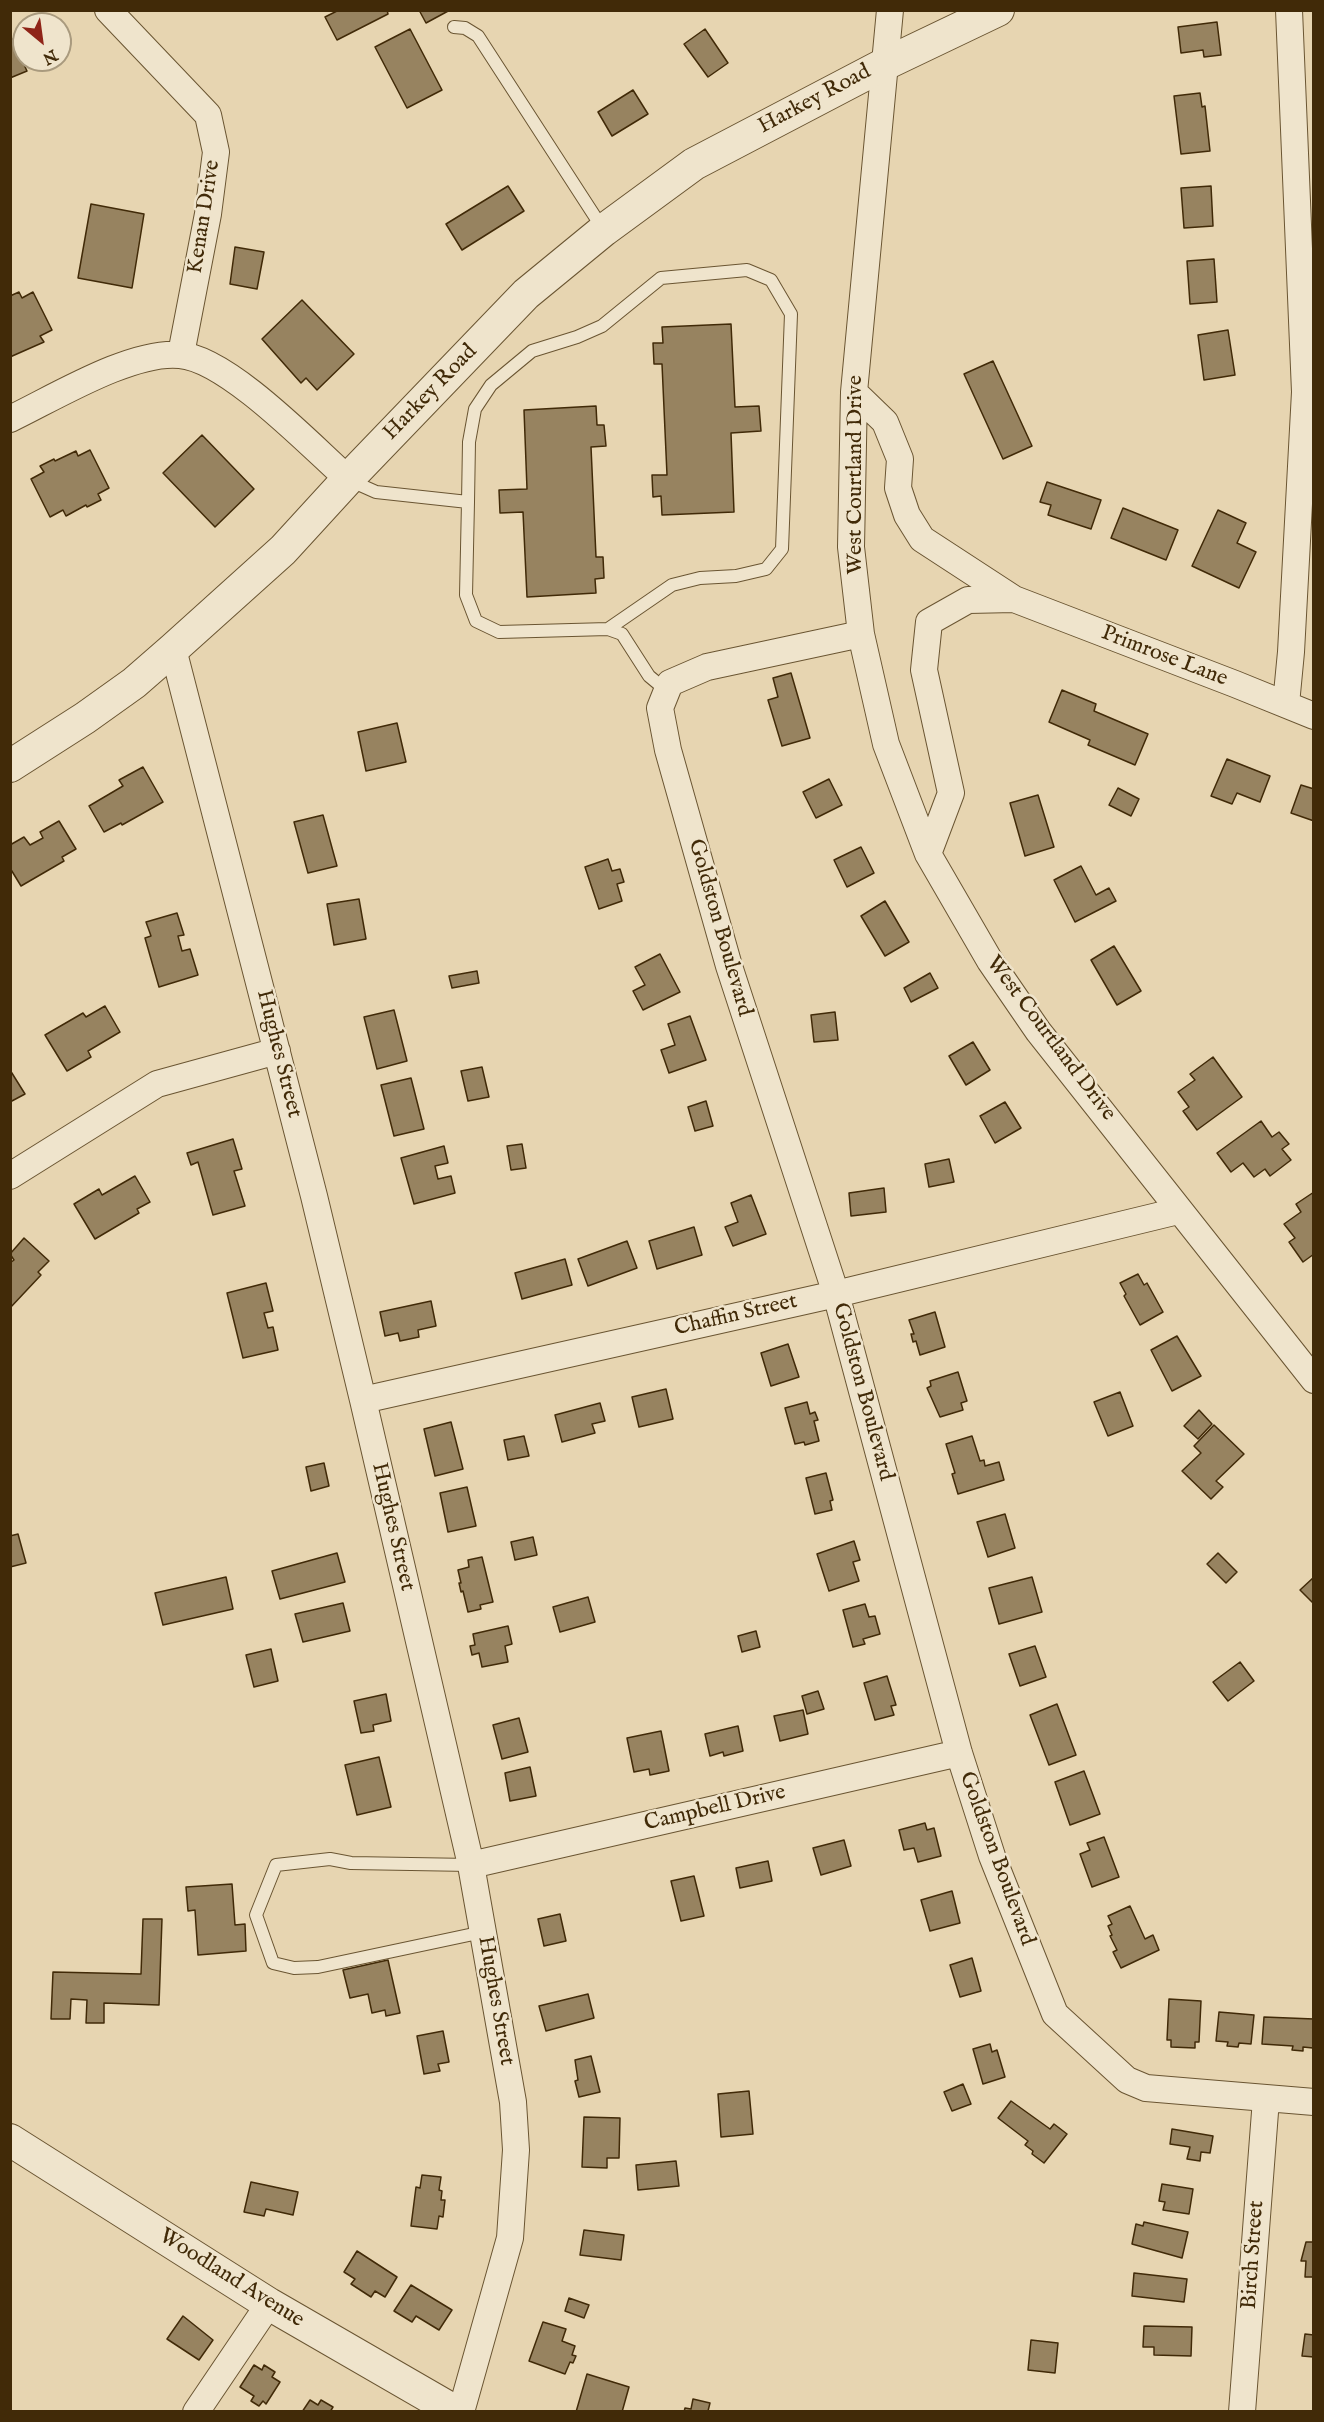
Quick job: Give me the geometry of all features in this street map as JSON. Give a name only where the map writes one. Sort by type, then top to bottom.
[{"type":"street","name":"Kenan Drive","points":[[108,10],[208,115],[216,152],[208,214],[181,354]]},
{"type":"street","name":"West Courtland Drive","points":[[890,10],[854,392],[851,547],[861,634],[886,744],[928,854],[990,961],[1038,1031],[1178,1211],[1314,1380]]},
{"type":"street","name":"Harkey Road","points":[[10,766],[85,718],[134,683],[174,649],[283,549],[526,294],[604,230],[694,164],[885,64],[998,10]]},
{"type":"street","points":[[1286,704],[1291,652],[1305,392],[1289,10]]},
{"type":"street","points":[[10,419],[102,374],[157,356],[181,354],[213,367],[242,384],[348,479]]},
{"type":"street","name":"Primrose Lane","points":[[854,392],[885,422],[900,459],[898,488],[907,515],[922,539],[1014,599],[1314,716]]},
{"type":"street","name":"Primrose Lane","points":[[928,854],[951,793],[924,670],[929,622],[968,600],[1014,599]]},
{"type":"street","points":[[667,691],[670,683],[707,667],[861,634]]},
{"type":"street","name":"Hughes Street","points":[[174,649],[363,1400],[471,1864],[513,2102],[516,2150],[510,2238],[461,2412]]},
{"type":"street","name":"Goldston Boulevard","points":[[667,691],[660,708],[668,750],[729,966],[836,1294],[959,1753],[992,1856],[1055,2014],[1126,2080],[1146,2088],[1314,2102]]},
{"type":"street","points":[[10,1176],[157,1084],[277,1051]]},
{"type":"street","name":"Chaffin Street","points":[[363,1400],[836,1294],[1178,1211]]},
{"type":"street","name":"Campbell Drive","points":[[471,1864],[959,1753]]},
{"type":"street","name":"Birch Street","points":[[1242,2412],[1266,2099]]},
{"type":"street","name":"Woodland Avenue","points":[[10,2140],[269,2304],[456,2412]]},
{"type":"street","points":[[196,2412],[269,2304]]},
{"type":"lane","points":[[454,27],[465,28],[478,36],[604,230]]},
{"type":"lane","points":[[608,629],[672,585],[700,579],[736,576],[766,569],[782,549],[791,314],[771,280],[747,270],[661,278],[602,326],[577,337],[532,351],[491,385],[475,410],[469,442],[466,595],[476,621],[499,632],[608,629],[622,634],[649,676],[667,691]]},
{"type":"lane","points":[[348,479],[376,492],[468,502]]},
{"type":"lane","points":[[471,1864],[351,1863],[330,1859],[276,1865],[256,1915],[273,1963],[294,1968],[318,1967],[483,1932]]},
{"type":"building","points":[[339,10],[387,10],[388,14],[337,40],[325,17]]},
{"type":"building","points":[[419,10],[450,10],[426,23]]},
{"type":"building","points":[[1217,22],[1221,55],[1204,57],[1203,50],[1181,53],[1178,27]]},
{"type":"building","points":[[410,29],[442,90],[407,108],[375,47]]},
{"type":"building","points":[[705,29],[728,63],[708,77],[684,44]]},
{"type":"building","points":[[10,35],[12,72],[25,72],[10,78]]},
{"type":"building","points":[[633,90],[648,114],[612,136],[598,112]]},
{"type":"building","points":[[1200,93],[1202,107],[1205,106],[1210,151],[1181,154],[1174,96]]},
{"type":"building","points":[[508,186],[524,211],[462,250],[446,224]]},
{"type":"building","points":[[1211,186],[1213,226],[1184,228],[1181,188]]},
{"type":"building","points":[[91,204],[144,214],[132,288],[78,278]]},
{"type":"building","points":[[235,247],[264,252],[257,289],[230,284]]},
{"type":"building","points":[[1214,259],[1217,302],[1190,304],[1187,261]]},
{"type":"building","points":[[19,292],[22,298],[33,292],[52,330],[40,336],[44,342],[10,357],[10,296]]},
{"type":"building","points":[[302,300],[354,354],[317,390],[306,378],[301,383],[262,339]]},
{"type":"building","points":[[731,324],[735,407],[759,406],[761,431],[731,433],[734,512],[662,515],[661,496],[653,497],[652,475],[667,475],[662,364],[654,364],[653,343],[663,343],[662,327]]},
{"type":"building","points":[[1228,330],[1235,375],[1204,380],[1198,335]]},
{"type":"building","points":[[993,361],[1032,446],[1003,459],[964,374]]},
{"type":"building","points":[[596,406],[597,425],[604,425],[606,446],[591,447],[596,557],[603,557],[604,578],[595,579],[596,593],[527,597],[523,512],[500,513],[499,490],[527,489],[524,410]]},
{"type":"building","points":[[202,435],[254,489],[215,527],[163,473]]},
{"type":"building","points":[[90,450],[109,488],[98,494],[101,500],[87,507],[86,505],[66,516],[63,510],[50,517],[31,479],[44,472],[40,466],[54,459],[55,461],[76,451],[78,456]]},
{"type":"building","points":[[1047,482],[1101,500],[1091,529],[1048,515],[1051,505],[1040,502]]},
{"type":"building","points":[[1123,508],[1178,530],[1166,560],[1111,538]]},
{"type":"building","points":[[1218,510],[1246,523],[1237,543],[1256,552],[1239,588],[1192,566]]},
{"type":"building","points":[[791,673],[810,738],[782,746],[768,700],[778,697],[773,678]]},
{"type":"building","points":[[1062,690],[1096,704],[1094,711],[1148,734],[1135,765],[1088,745],[1090,740],[1049,722]]},
{"type":"building","points":[[397,723],[406,762],[366,771],[358,732]]},
{"type":"building","points":[[1227,759],[1270,776],[1260,802],[1237,793],[1232,804],[1211,796]]},
{"type":"building","points":[[143,767],[163,802],[122,825],[121,823],[104,832],[89,806],[123,786],[119,780]]},
{"type":"building","points":[[829,779],[842,805],[816,818],[803,792]]},
{"type":"building","points":[[1301,785],[1314,789],[1314,821],[1291,813]]},
{"type":"building","points":[[1118,788],[1139,799],[1131,816],[1109,805]]},
{"type":"building","points":[[1038,795],[1054,847],[1025,856],[1010,803]]},
{"type":"building","points":[[323,815],[337,866],[308,873],[294,822]]},
{"type":"building","points":[[59,821],[76,849],[62,857],[64,861],[21,886],[10,868],[10,845],[24,837],[30,845],[43,838],[40,832]]},
{"type":"building","points":[[861,847],[874,873],[847,887],[834,860]]},
{"type":"building","points":[[608,859],[612,871],[620,869],[624,882],[617,884],[622,901],[599,909],[585,867]]},
{"type":"building","points":[[1081,866],[1096,895],[1109,888],[1116,901],[1075,922],[1054,880]]},
{"type":"building","points":[[359,899],[366,939],[334,945],[327,904]]},
{"type":"building","points":[[885,901],[909,942],[885,956],[861,916]]},
{"type":"building","points":[[177,913],[184,935],[178,936],[182,951],[190,949],[198,975],[159,987],[145,938],[151,936],[146,922]]},
{"type":"building","points":[[1114,946],[1141,991],[1117,1005],[1091,960]]},
{"type":"building","points":[[660,954],[680,992],[643,1010],[633,991],[645,985],[635,967]]},
{"type":"building","points":[[477,971],[479,983],[452,988],[449,976]]},
{"type":"building","points":[[930,973],[938,988],[911,1002],[904,988]]},
{"type":"building","points":[[105,1006],[120,1032],[88,1051],[91,1057],[67,1071],[45,1035],[83,1013],[86,1017]]},
{"type":"building","points":[[394,1010],[407,1061],[377,1069],[364,1017]]},
{"type":"building","points":[[835,1012],[838,1040],[814,1042],[811,1015]]},
{"type":"building","points":[[690,1016],[706,1060],[669,1073],[661,1050],[675,1045],[668,1024]]},
{"type":"building","points":[[973,1042],[990,1070],[966,1085],[949,1056]]},
{"type":"building","points":[[1213,1057],[1242,1097],[1197,1130],[1183,1111],[1189,1107],[1178,1092],[1195,1080],[1190,1074]]},
{"type":"building","points":[[482,1067],[489,1097],[468,1101],[461,1071]]},
{"type":"building","points":[[10,1070],[25,1094],[10,1102]]},
{"type":"building","points":[[411,1078],[424,1129],[394,1136],[381,1085]]},
{"type":"building","points":[[706,1101],[713,1126],[695,1131],[688,1107]]},
{"type":"building","points":[[1005,1102],[1021,1128],[995,1143],[980,1116]]},
{"type":"building","points":[[1261,1121],[1272,1137],[1279,1132],[1289,1144],[1282,1149],[1291,1160],[1270,1176],[1265,1169],[1254,1177],[1243,1163],[1231,1172],[1217,1153]]},
{"type":"building","points":[[233,1139],[242,1169],[234,1171],[245,1206],[213,1215],[198,1162],[191,1165],[187,1153]]},
{"type":"building","points":[[522,1144],[526,1168],[511,1170],[507,1146]]},
{"type":"building","points":[[444,1146],[448,1163],[435,1166],[438,1179],[451,1176],[455,1193],[414,1204],[401,1158]]},
{"type":"building","points":[[949,1159],[954,1182],[929,1187],[925,1164]]},
{"type":"building","points":[[135,1176],[150,1202],[137,1209],[139,1213],[95,1239],[74,1204],[99,1189],[102,1195]]},
{"type":"building","points":[[884,1188],[886,1212],[851,1216],[849,1193]]},
{"type":"building","points":[[1314,1192],[1314,1254],[1303,1262],[1289,1242],[1295,1238],[1284,1224],[1301,1212],[1296,1204]]},
{"type":"building","points":[[751,1195],[766,1234],[733,1246],[725,1227],[738,1222],[731,1203]]},
{"type":"building","points":[[694,1227],[702,1255],[657,1269],[649,1241]]},
{"type":"building","points":[[24,1238],[49,1261],[38,1272],[41,1275],[10,1308],[10,1263],[14,1260],[10,1254]]},
{"type":"building","points":[[627,1241],[637,1268],[588,1286],[578,1259]]},
{"type":"building","points":[[565,1259],[572,1285],[522,1299],[515,1273]]},
{"type":"building","points":[[1138,1274],[1144,1285],[1147,1283],[1163,1312],[1140,1325],[1124,1296],[1126,1294],[1120,1283]]},
{"type":"building","points":[[266,1283],[273,1311],[264,1313],[268,1328],[273,1327],[278,1350],[243,1358],[227,1293]]},
{"type":"building","points":[[431,1301],[436,1326],[418,1330],[419,1337],[400,1341],[398,1333],[385,1336],[380,1312]]},
{"type":"building","points":[[935,1312],[945,1347],[920,1355],[916,1341],[913,1342],[911,1334],[914,1334],[909,1320]]},
{"type":"building","points":[[1177,1336],[1201,1376],[1172,1391],[1151,1350]]},
{"type":"building","points":[[788,1344],[799,1377],[771,1386],[761,1353]]},
{"type":"building","points":[[958,1372],[967,1401],[961,1403],[963,1410],[940,1417],[927,1388],[931,1386],[930,1381]]},
{"type":"building","points":[[666,1389],[673,1419],[639,1427],[632,1397]]},
{"type":"building","points":[[1120,1392],[1133,1426],[1108,1436],[1094,1402]]},
{"type":"building","points":[[807,1402],[810,1414],[815,1412],[818,1420],[814,1421],[819,1441],[805,1445],[804,1442],[795,1444],[785,1408]]},
{"type":"building","points":[[600,1403],[605,1421],[592,1424],[595,1433],[562,1442],[555,1415]]},
{"type":"building","points":[[1199,1410],[1212,1424],[1198,1439],[1184,1426]]},
{"type":"building","points":[[451,1422],[463,1469],[435,1476],[424,1429]]},
{"type":"building","points":[[1214,1425],[1244,1454],[1216,1481],[1223,1487],[1211,1499],[1182,1471],[1201,1453],[1194,1446]]},
{"type":"building","points":[[524,1436],[529,1456],[508,1460],[504,1440]]},
{"type":"building","points":[[972,1436],[980,1461],[984,1460],[985,1466],[999,1462],[1004,1480],[958,1494],[952,1474],[955,1473],[946,1444]]},
{"type":"building","points":[[324,1463],[329,1486],[311,1491],[306,1467]]},
{"type":"building","points":[[826,1473],[833,1500],[830,1501],[832,1510],[815,1514],[806,1478]]},
{"type":"building","points":[[467,1487],[476,1526],[448,1532],[440,1493]]},
{"type":"building","points":[[1005,1514],[1015,1548],[988,1557],[977,1522]]},
{"type":"building","points":[[18,1534],[26,1563],[10,1567],[10,1536]]},
{"type":"building","points":[[533,1537],[537,1555],[515,1560],[511,1542]]},
{"type":"building","points":[[854,1541],[860,1560],[853,1562],[859,1581],[829,1591],[817,1554]]},
{"type":"building","points":[[337,1553],[345,1582],[280,1599],[272,1571]]},
{"type":"building","points":[[1218,1553],[1237,1572],[1226,1583],[1207,1564]]},
{"type":"building","points":[[482,1557],[493,1602],[480,1605],[481,1609],[468,1612],[463,1591],[461,1592],[458,1570],[469,1567],[468,1560]]},
{"type":"building","points":[[226,1577],[233,1609],[163,1625],[155,1593]]},
{"type":"building","points":[[1032,1577],[1042,1612],[999,1624],[989,1588]]},
{"type":"building","points":[[1314,1577],[1314,1604],[1300,1590]]},
{"type":"building","points":[[588,1597],[595,1622],[560,1632],[553,1607]]},
{"type":"building","points":[[343,1603],[350,1631],[303,1642],[295,1614]]},
{"type":"building","points":[[865,1604],[869,1617],[875,1616],[880,1634],[863,1639],[865,1644],[853,1647],[843,1610]]},
{"type":"building","points":[[508,1626],[512,1644],[505,1646],[508,1662],[482,1667],[479,1653],[472,1655],[470,1646],[475,1645],[473,1634]]},
{"type":"building","points":[[756,1631],[760,1647],[742,1652],[738,1636]]},
{"type":"building","points":[[1035,1646],[1046,1677],[1020,1686],[1009,1654]]},
{"type":"building","points":[[271,1649],[278,1681],[254,1687],[246,1655]]},
{"type":"building","points":[[1240,1662],[1254,1681],[1228,1701],[1213,1682]]},
{"type":"building","points":[[887,1676],[896,1705],[891,1706],[894,1715],[875,1720],[864,1683]]},
{"type":"building","points":[[818,1691],[824,1709],[807,1714],[802,1696]]},
{"type":"building","points":[[386,1694],[391,1721],[373,1725],[374,1731],[361,1733],[354,1701]]},
{"type":"building","points":[[1057,1704],[1076,1755],[1049,1765],[1030,1715]]},
{"type":"building","points":[[803,1710],[808,1734],[780,1741],[774,1716]]},
{"type":"building","points":[[519,1718],[528,1752],[502,1759],[493,1725]]},
{"type":"building","points":[[738,1726],[743,1751],[724,1756],[723,1752],[710,1756],[705,1734]]},
{"type":"building","points":[[661,1731],[669,1771],[650,1775],[649,1769],[634,1772],[627,1738]]},
{"type":"building","points":[[379,1757],[391,1807],[357,1815],[345,1765]]},
{"type":"building","points":[[530,1767],[536,1796],[510,1801],[505,1773]]},
{"type":"building","points":[[1084,1771],[1100,1814],[1070,1825],[1055,1782]]},
{"type":"building","points":[[925,1823],[927,1830],[934,1828],[941,1856],[918,1862],[914,1848],[904,1850],[899,1830]]},
{"type":"building","points":[[1104,1837],[1119,1877],[1092,1887],[1080,1854],[1090,1850],[1087,1843]]},
{"type":"building","points":[[844,1840],[851,1866],[821,1875],[813,1848]]},
{"type":"building","points":[[768,1861],[772,1881],[740,1888],[736,1868]]},
{"type":"building","points":[[694,1876],[704,1916],[681,1921],[671,1881]]},
{"type":"building","points":[[232,1884],[235,1925],[245,1924],[246,1951],[198,1955],[195,1910],[188,1911],[186,1887]]},
{"type":"building","points":[[952,1891],[960,1923],[930,1931],[921,1900]]},
{"type":"building","points":[[1130,1906],[1145,1939],[1153,1935],[1159,1950],[1121,1968],[1113,1952],[1117,1950],[1110,1936],[1112,1935],[1108,1926],[1112,1924],[1108,1916]]},
{"type":"building","points":[[560,1914],[566,1941],[544,1946],[538,1919]]},
{"type":"building","points":[[143,1919],[162,1919],[159,2005],[104,2003],[104,2023],[86,2023],[87,2000],[71,1999],[70,2019],[51,2019],[53,1972],[141,1974]]},
{"type":"building","points":[[972,1958],[981,1991],[960,1997],[950,1965]]},
{"type":"building","points":[[388,1960],[400,2013],[386,2016],[385,2010],[372,2013],[368,1994],[350,1998],[343,1970]]},
{"type":"building","points":[[588,1994],[594,2018],[546,2031],[539,2006]]},
{"type":"building","points":[[1169,1999],[1201,2001],[1199,2042],[1195,2042],[1195,2048],[1171,2047],[1171,2040],[1167,2040]]},
{"type":"building","points":[[1219,2012],[1254,2015],[1251,2044],[1239,2043],[1238,2047],[1227,2046],[1228,2042],[1216,2041]]},
{"type":"building","points":[[1264,2017],[1314,2019],[1313,2048],[1303,2047],[1303,2051],[1292,2050],[1293,2046],[1262,2044]]},
{"type":"building","points":[[443,2031],[449,2062],[438,2064],[440,2071],[424,2074],[417,2036]]},
{"type":"building","points":[[990,2044],[992,2052],[997,2050],[1005,2077],[983,2084],[973,2049]]},
{"type":"building","points":[[591,2056],[600,2092],[579,2097],[575,2081],[578,2080],[575,2060]]},
{"type":"building","points":[[963,2084],[971,2104],[952,2111],[944,2092]]},
{"type":"building","points":[[749,2091],[753,2134],[721,2137],[718,2094]]},
{"type":"building","points":[[1011,2101],[1050,2129],[1054,2124],[1067,2134],[1044,2163],[1025,2145],[1028,2141],[998,2118]]},
{"type":"building","points":[[584,2117],[620,2118],[619,2158],[607,2158],[607,2168],[582,2167]]},
{"type":"building","points":[[1172,2129],[1213,2136],[1210,2153],[1201,2152],[1200,2161],[1187,2159],[1190,2147],[1170,2144]]},
{"type":"building","points":[[676,2161],[679,2186],[638,2190],[636,2165]]},
{"type":"building","points":[[422,2175],[441,2177],[439,2190],[442,2191],[441,2200],[445,2200],[443,2217],[439,2216],[437,2229],[411,2226],[416,2187],[420,2188]]},
{"type":"building","points":[[251,2182],[298,2192],[293,2215],[266,2209],[264,2216],[244,2212]]},
{"type":"building","points":[[1162,2184],[1193,2189],[1189,2214],[1163,2210],[1165,2202],[1159,2201]]},
{"type":"building","points":[[1144,2222],[1188,2232],[1182,2258],[1132,2244],[1136,2224],[1143,2226]]},
{"type":"building","points":[[584,2230],[624,2235],[621,2260],[580,2255]]},
{"type":"building","points":[[1306,2242],[1314,2242],[1314,2277],[1305,2277],[1306,2261],[1301,2261]]},
{"type":"building","points":[[357,2251],[397,2277],[385,2297],[375,2291],[371,2297],[351,2284],[355,2279],[344,2272]]},
{"type":"building","points":[[1134,2273],[1187,2279],[1184,2302],[1132,2296]]},
{"type":"building","points":[[411,2285],[452,2310],[439,2330],[416,2316],[412,2322],[394,2311]]},
{"type":"building","points":[[569,2298],[589,2305],[584,2318],[565,2311]]},
{"type":"building","points":[[183,2316],[213,2340],[199,2360],[167,2339]]},
{"type":"building","points":[[543,2322],[566,2329],[562,2341],[575,2346],[572,2355],[576,2356],[573,2363],[570,2362],[565,2374],[529,2361]]},
{"type":"building","points":[[1144,2326],[1192,2327],[1191,2356],[1154,2355],[1154,2347],[1143,2347]]},
{"type":"building","points":[[1305,2334],[1314,2335],[1314,2357],[1302,2356]]},
{"type":"building","points":[[1031,2340],[1058,2343],[1055,2373],[1028,2370]]},
{"type":"building","points":[[254,2365],[262,2370],[264,2365],[275,2372],[272,2377],[280,2382],[266,2404],[263,2401],[259,2406],[251,2401],[254,2396],[240,2387]]},
{"type":"building","points":[[587,2374],[629,2387],[622,2412],[576,2412]]},
{"type":"building","points":[[693,2399],[710,2403],[708,2411],[711,2412],[684,2412],[685,2408],[691,2409]]},
{"type":"building","points":[[310,2400],[318,2405],[321,2400],[333,2407],[330,2412],[302,2412]]}]
